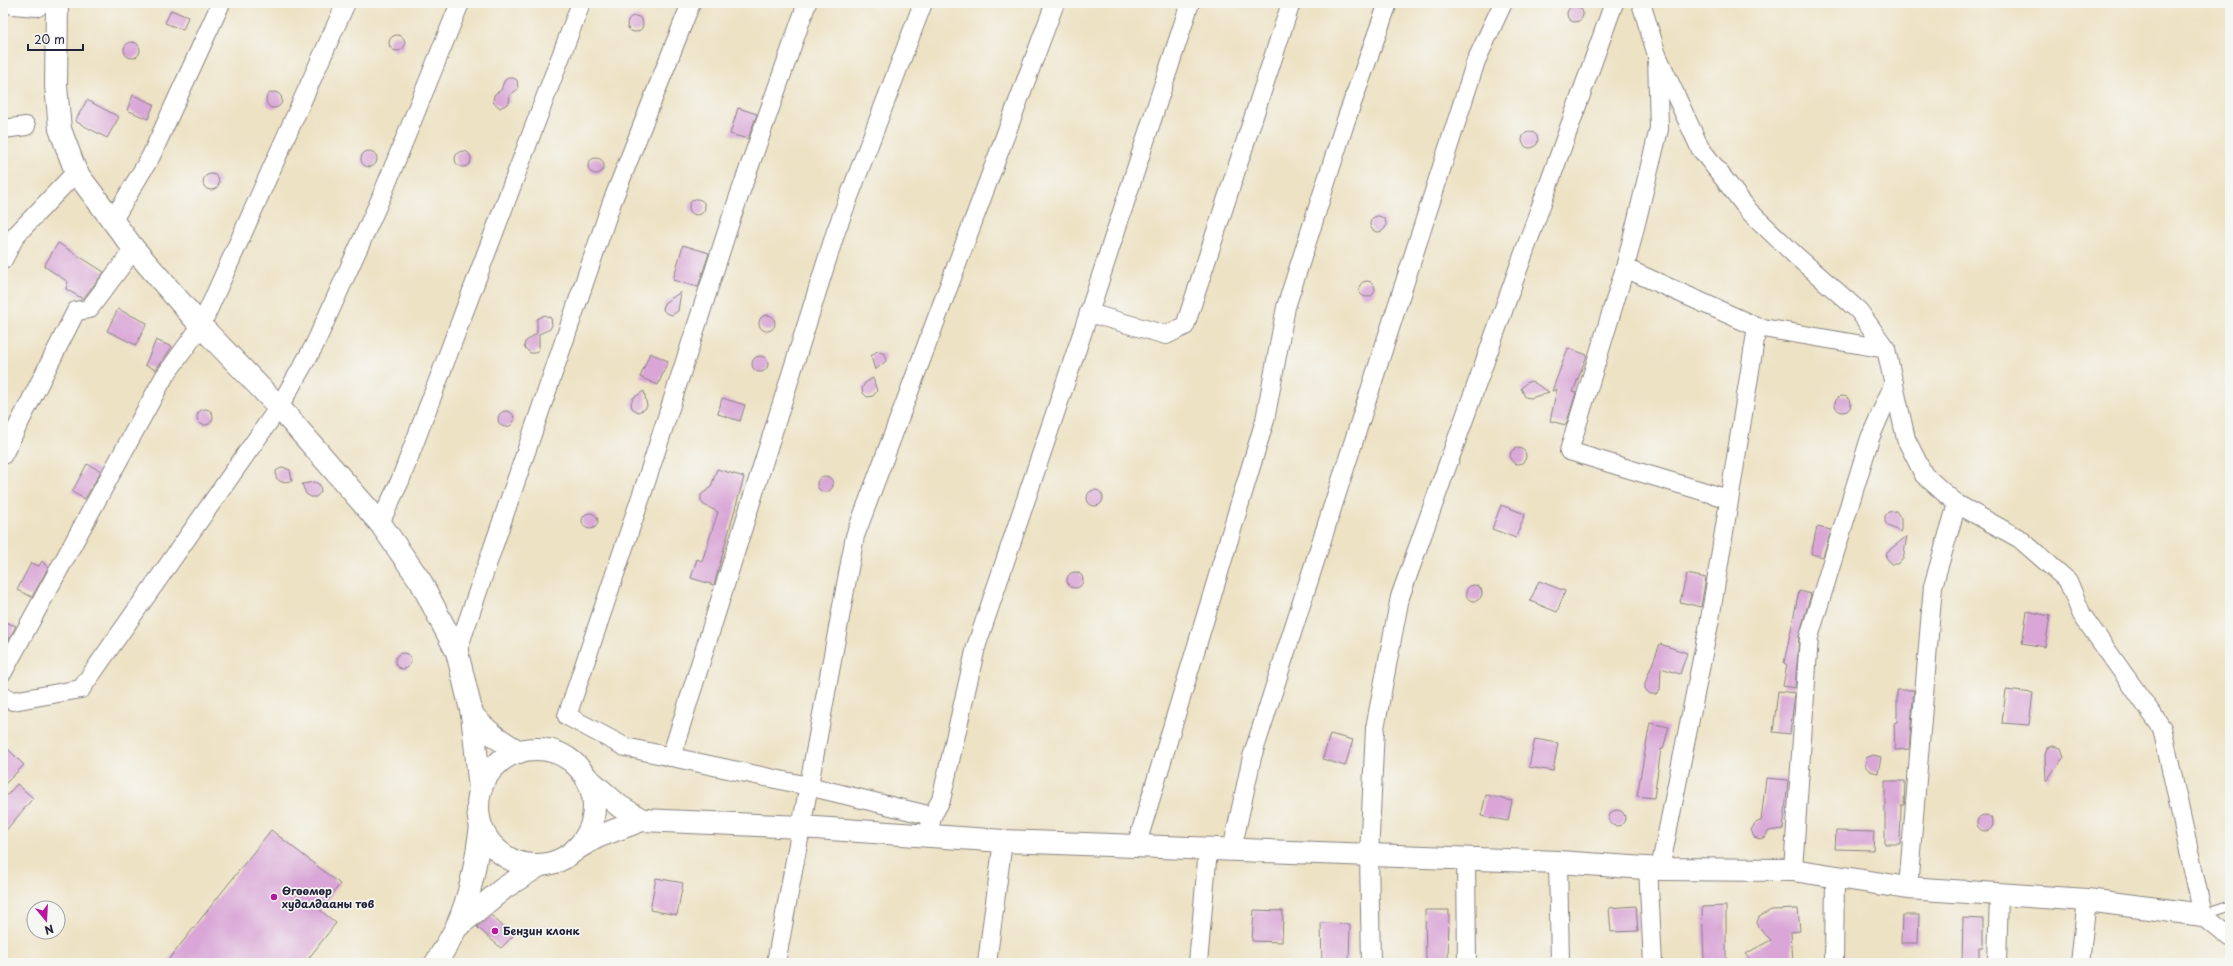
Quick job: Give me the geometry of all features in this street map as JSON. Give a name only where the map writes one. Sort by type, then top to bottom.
[{"type":"street","points":[[13,3],[37,5],[38,3]]},
{"type":"street","points":[[57,3],[56,86],[60,129],[76,172],[134,249],[201,326],[280,407],[380,523],[420,582],[457,652],[472,714],[480,789],[478,808],[481,826],[476,864],[468,896],[456,928],[436,963]]},
{"type":"street","points":[[112,220],[151,156],[221,3]]},
{"type":"street","points":[[3,672],[164,377],[201,326],[346,3]]},
{"type":"street","points":[[3,696],[13,701],[81,689],[280,407],[314,346],[377,207],[460,3]]},
{"type":"street","points":[[380,523],[400,481],[581,3]]},
{"type":"street","points":[[457,652],[612,202],[691,3]]},
{"type":"street","points":[[807,3],[731,219],[647,479],[567,716],[625,747],[808,786],[930,825],[1003,842],[1466,860],[1558,862],[1654,868],[1793,870],[1908,888],[2087,900],[2204,915],[2230,937]]},
{"type":"street","points":[[670,757],[836,231],[923,3]]},
{"type":"street","points":[[776,963],[855,536],[1055,3]]},
{"type":"street","points":[[930,825],[941,800],[976,647],[1089,313],[1190,3]]},
{"type":"street","points":[[1089,313],[1166,335],[1185,326],[1291,3]]},
{"type":"street","points":[[1136,847],[1265,420],[1286,307],[1346,120],[1388,3]]},
{"type":"street","points":[[1232,850],[1257,742],[1476,61],[1503,3]]},
{"type":"street","points":[[1371,963],[1369,856],[1375,728],[1400,597],[1614,3]]},
{"type":"street","points":[[1641,3],[1657,55],[1700,148],[1749,211],[1795,255],[1859,311],[1886,349],[1906,439],[1924,474],[1956,504],[2020,539],[2068,581],[2082,615],[2162,728],[2204,915]]},
{"type":"street","points":[[1657,55],[1659,129],[1625,268],[1569,451],[1730,499]]},
{"type":"street","points":[[3,129],[26,126]]},
{"type":"street","points":[[3,260],[16,235],[76,172]]},
{"type":"street","points":[[3,455],[76,311],[89,308],[134,249]]},
{"type":"street","points":[[1625,268],[1757,327],[1886,349]]},
{"type":"street","points":[[1653,963],[1654,868],[1710,619],[1757,327]]},
{"type":"street","points":[[1793,870],[1809,637],[1870,438],[1894,383]]},
{"type":"street","points":[[1908,888],[1933,586],[1956,504]]},
{"type":"street","points":[[472,714],[494,737],[519,752]]},
{"type":"street","points":[[480,789],[489,773],[502,760],[519,752],[538,749],[557,753],[573,763],[586,778],[619,806],[642,820]]},
{"type":"street","points":[[576,849],[588,833],[594,814],[593,795],[586,778]]},
{"type":"street","points":[[456,928],[504,888],[540,865],[559,860],[597,837],[642,820],[801,827],[930,825]]},
{"type":"street","points":[[481,826],[489,842],[502,855],[520,863],[540,865]]},
{"type":"street","points":[[987,963],[1003,842]]},
{"type":"street","points":[[1198,963],[1208,850]]},
{"type":"street","points":[[1466,860],[1467,963]]},
{"type":"street","points":[[1558,862],[1560,963]]},
{"type":"street","points":[[1834,963],[1835,876]]},
{"type":"street","points":[[1997,963],[1999,894]]},
{"type":"street","points":[[2080,963],[2087,900]]},
{"type":"lane","points":[[2204,915],[2230,906]]},
{"type":"building","points":[[1572,6],[1578,6],[1583,11],[1581,20],[1578,22],[1572,22],[1567,17],[1567,11]]},
{"type":"building","points":[[171,10],[188,17],[183,30],[165,23]]},
{"type":"building","points":[[635,16],[641,18],[643,24],[641,30],[635,32],[629,30],[627,24],[629,18]]},
{"type":"building","points":[[397,35],[403,37],[405,43],[403,49],[397,51],[391,49],[389,43],[391,37]]},
{"type":"building","points":[[132,42],[138,44],[140,50],[138,56],[132,58],[126,56],[124,50],[126,44]]},
{"type":"building","points":[[508,78],[517,80],[518,89],[510,95],[509,103],[500,108],[493,102],[494,95],[501,90],[504,81]]},
{"type":"building","points":[[274,92],[280,94],[282,100],[280,106],[274,108],[268,106],[266,100],[268,94]]},
{"type":"building","points":[[133,95],[154,104],[148,119],[127,110]]},
{"type":"building","points":[[87,100],[119,117],[107,138],[75,121]]},
{"type":"building","points":[[738,108],[757,114],[748,139],[730,134]]},
{"type":"building","points":[[1527,132],[1533,132],[1538,137],[1536,146],[1533,148],[1527,148],[1522,143],[1522,137]]},
{"type":"building","points":[[369,151],[375,153],[377,159],[375,165],[369,167],[363,165],[361,159],[363,153]]},
{"type":"building","points":[[463,151],[469,153],[471,159],[469,165],[463,167],[457,165],[455,159],[457,153]]},
{"type":"building","points":[[596,158],[602,160],[604,166],[602,172],[596,174],[590,172],[588,166],[590,160]]},
{"type":"building","points":[[211,174],[217,176],[219,182],[217,188],[211,190],[205,188],[203,182],[205,176]]},
{"type":"building","points":[[697,199],[703,201],[705,207],[703,213],[697,215],[691,213],[689,207],[691,201]]},
{"type":"building","points":[[1375,216],[1381,216],[1386,221],[1384,230],[1381,232],[1375,232],[1370,227],[1370,221]]},
{"type":"building","points":[[58,243],[104,272],[83,299],[66,289],[68,282],[44,266]]},
{"type":"building","points":[[683,245],[709,253],[698,287],[673,280]]},
{"type":"building","points":[[1364,281],[1370,281],[1375,286],[1373,295],[1370,297],[1364,297],[1359,292],[1359,286]]},
{"type":"building","points":[[681,292],[678,311],[672,315],[666,313],[663,310],[664,303]]},
{"type":"building","points":[[118,309],[147,323],[136,345],[107,331]]},
{"type":"building","points":[[544,315],[551,318],[552,325],[550,329],[539,334],[539,349],[535,353],[530,353],[524,347],[525,342],[537,333],[537,319]]},
{"type":"building","points":[[767,315],[773,317],[775,323],[773,329],[767,331],[761,329],[759,323],[761,317]]},
{"type":"building","points":[[156,340],[172,347],[156,370],[145,365]]},
{"type":"building","points":[[1568,348],[1587,355],[1573,392],[1576,393],[1566,425],[1550,421],[1557,389],[1552,391]]},
{"type":"building","points":[[877,351],[885,354],[886,361],[875,370],[871,356]]},
{"type":"building","points":[[650,353],[668,361],[658,385],[640,377]]},
{"type":"building","points":[[760,356],[766,358],[768,364],[766,370],[760,372],[754,370],[752,364],[754,358]]},
{"type":"building","points":[[873,378],[877,391],[873,396],[867,397],[863,393],[862,388],[865,383]]},
{"type":"building","points":[[1531,381],[1549,392],[1531,398],[1525,397],[1521,388],[1526,383]]},
{"type":"building","points":[[644,391],[647,406],[645,409],[638,412],[632,408],[631,403],[633,398]]},
{"type":"building","points":[[1840,396],[1846,396],[1851,401],[1849,410],[1846,412],[1840,412],[1835,407],[1835,401]]},
{"type":"building","points":[[722,398],[745,405],[740,421],[718,414]]},
{"type":"building","points":[[205,409],[211,411],[213,417],[211,423],[205,425],[199,423],[197,417],[199,411]]},
{"type":"building","points":[[506,411],[512,413],[514,419],[512,425],[506,427],[500,425],[498,419],[500,413]]},
{"type":"building","points":[[1515,448],[1521,448],[1526,453],[1524,462],[1521,464],[1515,464],[1510,459],[1510,453]]},
{"type":"building","points":[[87,464],[101,471],[85,499],[72,492]]},
{"type":"building","points":[[283,467],[290,470],[292,481],[281,482],[276,478],[276,471]]},
{"type":"building","points":[[717,469],[744,477],[714,585],[691,578],[697,559],[702,561],[718,512],[704,505],[701,501],[701,495],[711,487]]},
{"type":"building","points":[[825,476],[831,478],[833,484],[831,490],[825,492],[819,490],[817,484],[819,478]]},
{"type":"building","points":[[315,482],[320,485],[321,492],[316,497],[311,497],[306,494],[302,484]]},
{"type":"building","points":[[1092,490],[1098,490],[1103,495],[1101,504],[1098,506],[1092,506],[1087,501],[1087,495]]},
{"type":"building","points":[[1501,505],[1525,514],[1516,538],[1492,529]]},
{"type":"building","points":[[1896,511],[1901,518],[1901,532],[1888,526],[1885,522],[1885,516],[1888,512]]},
{"type":"building","points":[[590,513],[596,515],[598,521],[596,527],[590,529],[584,527],[582,521],[584,515]]},
{"type":"building","points":[[1817,527],[1831,530],[1823,557],[1811,554]]},
{"type":"building","points":[[1907,536],[1903,559],[1897,564],[1891,564],[1886,557],[1887,552]]},
{"type":"building","points":[[42,561],[48,568],[32,597],[17,590],[31,563],[39,566]]},
{"type":"building","points":[[1072,572],[1078,572],[1083,577],[1081,586],[1078,588],[1072,588],[1067,583],[1067,577]]},
{"type":"building","points":[[1687,574],[1706,578],[1701,607],[1680,602]]},
{"type":"building","points":[[1539,581],[1565,591],[1557,612],[1530,601]]},
{"type":"building","points":[[1474,585],[1480,587],[1482,593],[1480,599],[1474,601],[1468,599],[1466,593],[1468,587]]},
{"type":"building","points":[[1799,591],[1811,594],[1799,636],[1795,688],[1783,686],[1787,665],[1784,663]]},
{"type":"building","points":[[2027,611],[2050,616],[2045,647],[2022,643]]},
{"type":"building","points":[[3,621],[16,626],[3,650]]},
{"type":"building","points":[[1660,644],[1687,653],[1680,674],[1661,668],[1660,690],[1656,694],[1650,694],[1645,689],[1645,683]]},
{"type":"building","points":[[403,653],[409,655],[411,661],[409,667],[403,669],[397,667],[395,661],[397,655]]},
{"type":"building","points":[[1897,690],[1914,690],[1909,749],[1895,750],[1894,723],[1897,722]]},
{"type":"building","points":[[2006,690],[2033,693],[2029,725],[2002,723]]},
{"type":"building","points":[[1778,691],[1795,693],[1790,734],[1773,732]]},
{"type":"building","points":[[1650,723],[1669,727],[1663,749],[1661,749],[1654,798],[1637,796]]},
{"type":"building","points":[[1330,734],[1353,740],[1345,766],[1323,759]]},
{"type":"building","points":[[1535,739],[1558,743],[1553,771],[1529,767]]},
{"type":"building","points":[[3,744],[24,765],[3,786]]},
{"type":"building","points":[[2053,746],[2061,748],[2064,757],[2046,781],[2045,754],[2047,748]]},
{"type":"building","points":[[1873,755],[1881,757],[1878,773],[1870,771],[1865,766],[1866,758]]},
{"type":"building","points":[[1766,778],[1788,780],[1785,812],[1783,829],[1769,831],[1765,837],[1760,839],[1754,837],[1751,830],[1755,823],[1761,821]]},
{"type":"building","points":[[1885,781],[1905,781],[1904,805],[1901,805],[1900,844],[1885,844]]},
{"type":"building","points":[[17,784],[33,798],[3,834],[3,800]]},
{"type":"building","points":[[1486,795],[1512,801],[1508,821],[1481,816]]},
{"type":"building","points":[[1614,810],[1620,810],[1625,815],[1623,824],[1620,826],[1614,826],[1609,821],[1609,815]]},
{"type":"building","points":[[1985,815],[1992,820],[1993,823],[1988,830],[1985,831],[1978,826],[1977,823],[1982,816]]},
{"type":"building","name":"Өгөөмөр худалдааны төв","points":[[271,830],[340,884],[320,910],[336,923],[305,963],[166,963]]},
{"type":"building","points":[[1836,831],[1874,832],[1873,850],[1835,849]]},
{"type":"building","points":[[656,878],[683,883],[677,915],[650,910]]},
{"type":"building","points":[[1636,906],[1638,931],[1611,932],[1609,908]]},
{"type":"building","points":[[1726,906],[1726,963],[1704,963],[1702,907]]},
{"type":"building","points":[[1798,909],[1800,931],[1791,932],[1793,963],[1754,963],[1745,954],[1771,940],[1758,927],[1757,922],[1759,917],[1771,910]]},
{"type":"building","points":[[1254,910],[1283,911],[1282,942],[1252,941]]},
{"type":"building","points":[[1425,910],[1449,910],[1448,963],[1426,963]]},
{"type":"building","name":"Бензин клонк","points":[[491,915],[513,936],[501,948],[477,927]]},
{"type":"building","points":[[1902,915],[1919,915],[1918,943],[1901,943]]},
{"type":"building","points":[[1963,918],[1983,919],[1983,947],[1979,947],[1979,963],[1962,963]]},
{"type":"building","points":[[1321,923],[1350,924],[1349,963],[1322,963]]},
{"type":"place","name":"Өгөөмөр худалдааны төв","points":[[274,897]]},
{"type":"place","name":"Бензин клонк","points":[[495,931]]}]
